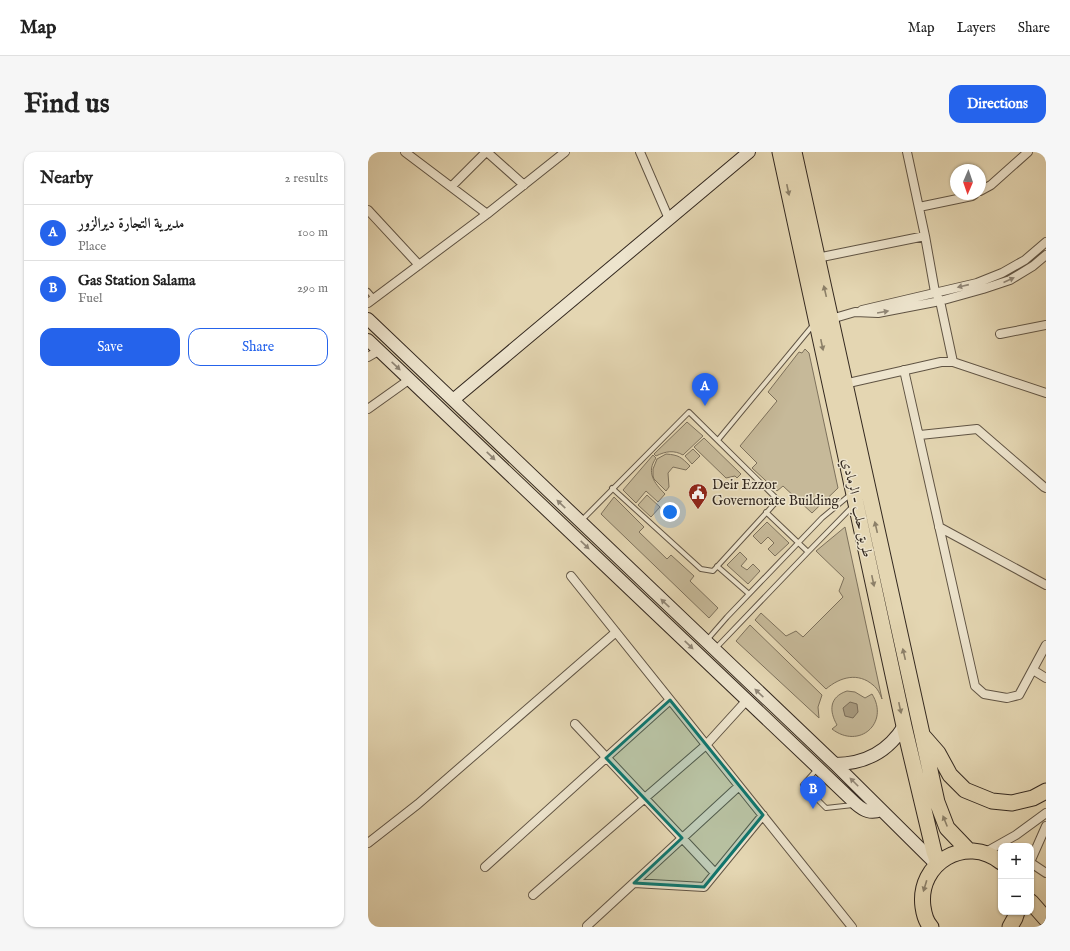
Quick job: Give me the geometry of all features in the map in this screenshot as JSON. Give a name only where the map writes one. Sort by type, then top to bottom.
[{"type":"highway","name":"طريق حلب - الرمادي","points":[[780,152],[824,320],[844,384],[937,802],[947,828],[976,852],[998,860]]},
{"type":"highway","name":"طريق حلب - الرمادي","points":[[794,152],[817,258],[824,320],[855,497],[904,726],[937,864]]},
{"type":"highway","points":[[922,734],[938,753],[950,775],[965,790],[992,801],[1012,803],[1033,798],[1046,791]]},
{"type":"highway","points":[[931,927],[924,912],[922,900],[924,887],[929,875],[937,864],[953,855],[976,852]]},
{"type":"highway","points":[[1034,905],[1046,918]]},
{"type":"highway","points":[[1010,927],[1016,915]]},
{"type":"main road","points":[[453,400],[669,219],[745,153]]},
{"type":"main road","points":[[368,319],[705,642],[835,764],[937,864]]},
{"type":"main road","points":[[380,330],[369,340],[856,804],[867,811],[877,812],[881,810]]},
{"type":"main road","points":[[835,764],[856,763],[875,756],[892,743],[904,726]]},
{"type":"street","points":[[405,152],[487,214]]},
{"type":"street","points":[[451,187],[486,152],[524,185]]},
{"type":"street","points":[[371,301],[487,214],[565,152]]},
{"type":"street","points":[[640,152],[669,219]]},
{"type":"street","points":[[907,152],[926,236],[935,292],[940,301],[953,362]]},
{"type":"street","points":[[986,188],[1028,152]]},
{"type":"street","points":[[919,207],[953,200]]},
{"type":"street","points":[[368,210],[419,265]]},
{"type":"street","points":[[817,258],[926,236]]},
{"type":"street","points":[[824,320],[874,306],[977,283],[1002,273],[1024,260],[1046,242]]},
{"type":"street","points":[[855,312],[878,313],[940,301],[982,289],[1010,280],[1033,266],[1046,255]]},
{"type":"street","points":[[1000,334],[1046,326]]},
{"type":"street","points":[[368,357],[380,350]]},
{"type":"street","points":[[844,384],[941,362],[953,362],[1046,393]]},
{"type":"street","points":[[904,370],[920,435],[975,686],[984,694],[1007,698],[1019,695],[1046,645]]},
{"type":"street","points":[[368,409],[410,379]]},
{"type":"street","points":[[920,435],[977,429],[1046,488]]},
{"type":"street","points":[[939,527],[1046,585]]},
{"type":"street","points":[[571,576],[852,927]]},
{"type":"street","points":[[368,843],[418,804],[616,632]]},
{"type":"street","points":[[1033,670],[1046,678]]},
{"type":"street","points":[[484,867],[670,700]]},
{"type":"street","points":[[533,895],[706,745],[747,700]]},
{"type":"street","points":[[574,724],[715,873]]},
{"type":"street","points":[[587,926],[739,786]]},
{"type":"street","points":[[976,852],[1016,835],[1046,813]]},
{"type":"street","points":[[634,883],[704,887],[763,816]]},
{"type":"street","points":[[1034,855],[1046,826]]},
{"type":"street","points":[[1034,864],[1046,873]]},
{"type":"lane","points":[[368,291],[371,301]]},
{"type":"lane","points":[[718,440],[824,320]]},
{"type":"lane","points":[[580,522],[612,488],[688,412],[778,500],[713,571],[701,569],[612,488]]},
{"type":"lane","points":[[705,642],[822,518],[855,497]]},
{"type":"lane","points":[[714,650],[808,552],[855,497]]},
{"type":"lane","points":[[766,512],[808,552]]},
{"type":"lane","points":[[717,566],[749,594]]},
{"type":"lane","points":[[818,768],[803,785],[826,808],[856,804]]},
{"type":"highlighted area","points":[[670,700],[763,815],[704,887],[634,883],[682,838],[606,758]]},
{"type":"shaded area","points":[[805,349],[809,353],[838,488],[812,513],[783,486],[777,491],[752,468],[757,463],[740,446],[777,401],[768,392],[799,352],[802,353]]},
{"type":"shaded area","points":[[687,422],[703,436],[683,455],[676,452],[670,452],[656,456],[654,454]]},
{"type":"shaded area","points":[[704,438],[741,474],[737,478],[735,476],[726,478],[694,447]]},
{"type":"shaded area","points":[[693,449],[700,456],[692,464],[685,456]]},
{"type":"shaded area","points":[[666,454],[680,457],[690,466],[686,470],[673,467],[668,473],[669,487],[666,491],[654,479],[653,469],[657,459]]},
{"type":"shaded area","points":[[653,455],[656,458],[652,468],[653,477],[665,494],[658,502],[646,491],[636,503],[623,490]]},
{"type":"shaded area","points":[[647,495],[660,507],[651,517],[638,505]]},
{"type":"shaded area","points":[[614,497],[644,527],[639,532],[667,559],[671,555],[694,576],[690,581],[718,608],[709,618],[601,514]]},
{"type":"shaded area","points":[[767,522],[789,543],[775,556],[768,549],[774,543],[768,537],[761,544],[753,536]]},
{"type":"shaded area","points":[[845,527],[882,699],[875,687],[861,678],[855,677],[843,679],[837,681],[826,689],[755,620],[761,613],[786,636],[796,631],[803,637],[843,597],[839,591],[844,578],[816,551]]},
{"type":"shaded area","points":[[740,552],[747,559],[741,566],[747,570],[753,564],[760,571],[748,584],[727,565]]},
{"type":"shaded area","points":[[750,625],[822,695],[818,707],[819,718],[736,641]]},
{"type":"shaded area","points":[[847,691],[855,692],[865,698],[872,694],[877,705],[877,715],[874,723],[869,730],[861,735],[842,735],[832,729],[837,725],[834,720],[832,705],[837,697]]},
{"type":"shaded area","points":[[850,702],[857,704],[858,712],[853,718],[845,716],[843,708]]},
{"type":"place","name":"مديرية التجارة ديرالزور","points":[[705,406]]},
{"type":"place","name":"Deir Ezzor Governorate Building","points":[[698,510]]},
{"type":"place","name":"Gas Station Salama","points":[[813,809]]}]
